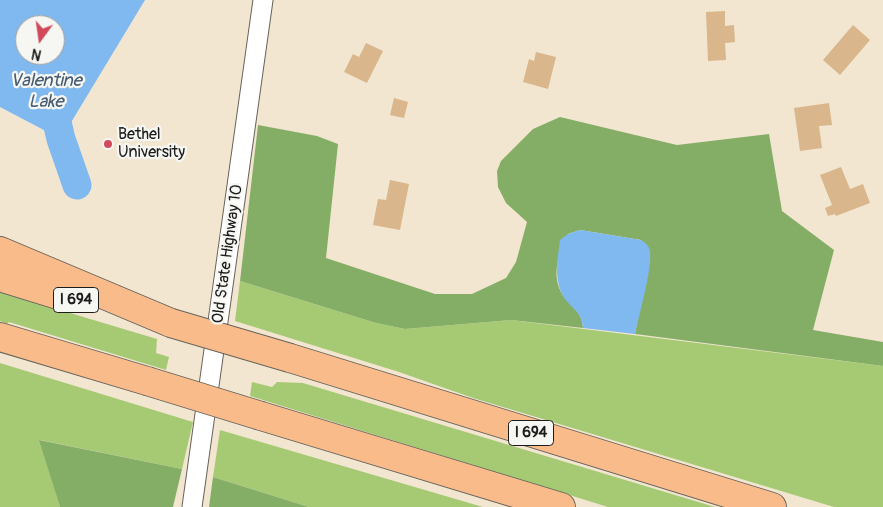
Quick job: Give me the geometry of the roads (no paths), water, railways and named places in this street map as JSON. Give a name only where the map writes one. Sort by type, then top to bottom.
[{"type":"highway","points":[[0,251],[162,320]]},
{"type":"highway","name":"I 694","points":[[0,277],[114,311],[162,320],[290,358],[772,507]]},
{"type":"highway","points":[[0,337],[561,507]]},
{"type":"street","name":"Old State Highway 10","points":[[192,507],[263,0]]},
{"type":"water","name":"Valentine Lake","points":[[0,0],[145,0],[61,139],[0,107]]},
{"type":"water","points":[[580,230],[641,240],[648,246],[650,252],[649,270],[635,334],[583,328],[577,312],[567,302],[561,292],[557,273],[560,240],[568,234]]},
{"type":"waterway","points":[[43,65],[61,139],[77,185]]},
{"type":"place","name":"Bethel University","points":[[108,144]]}]
